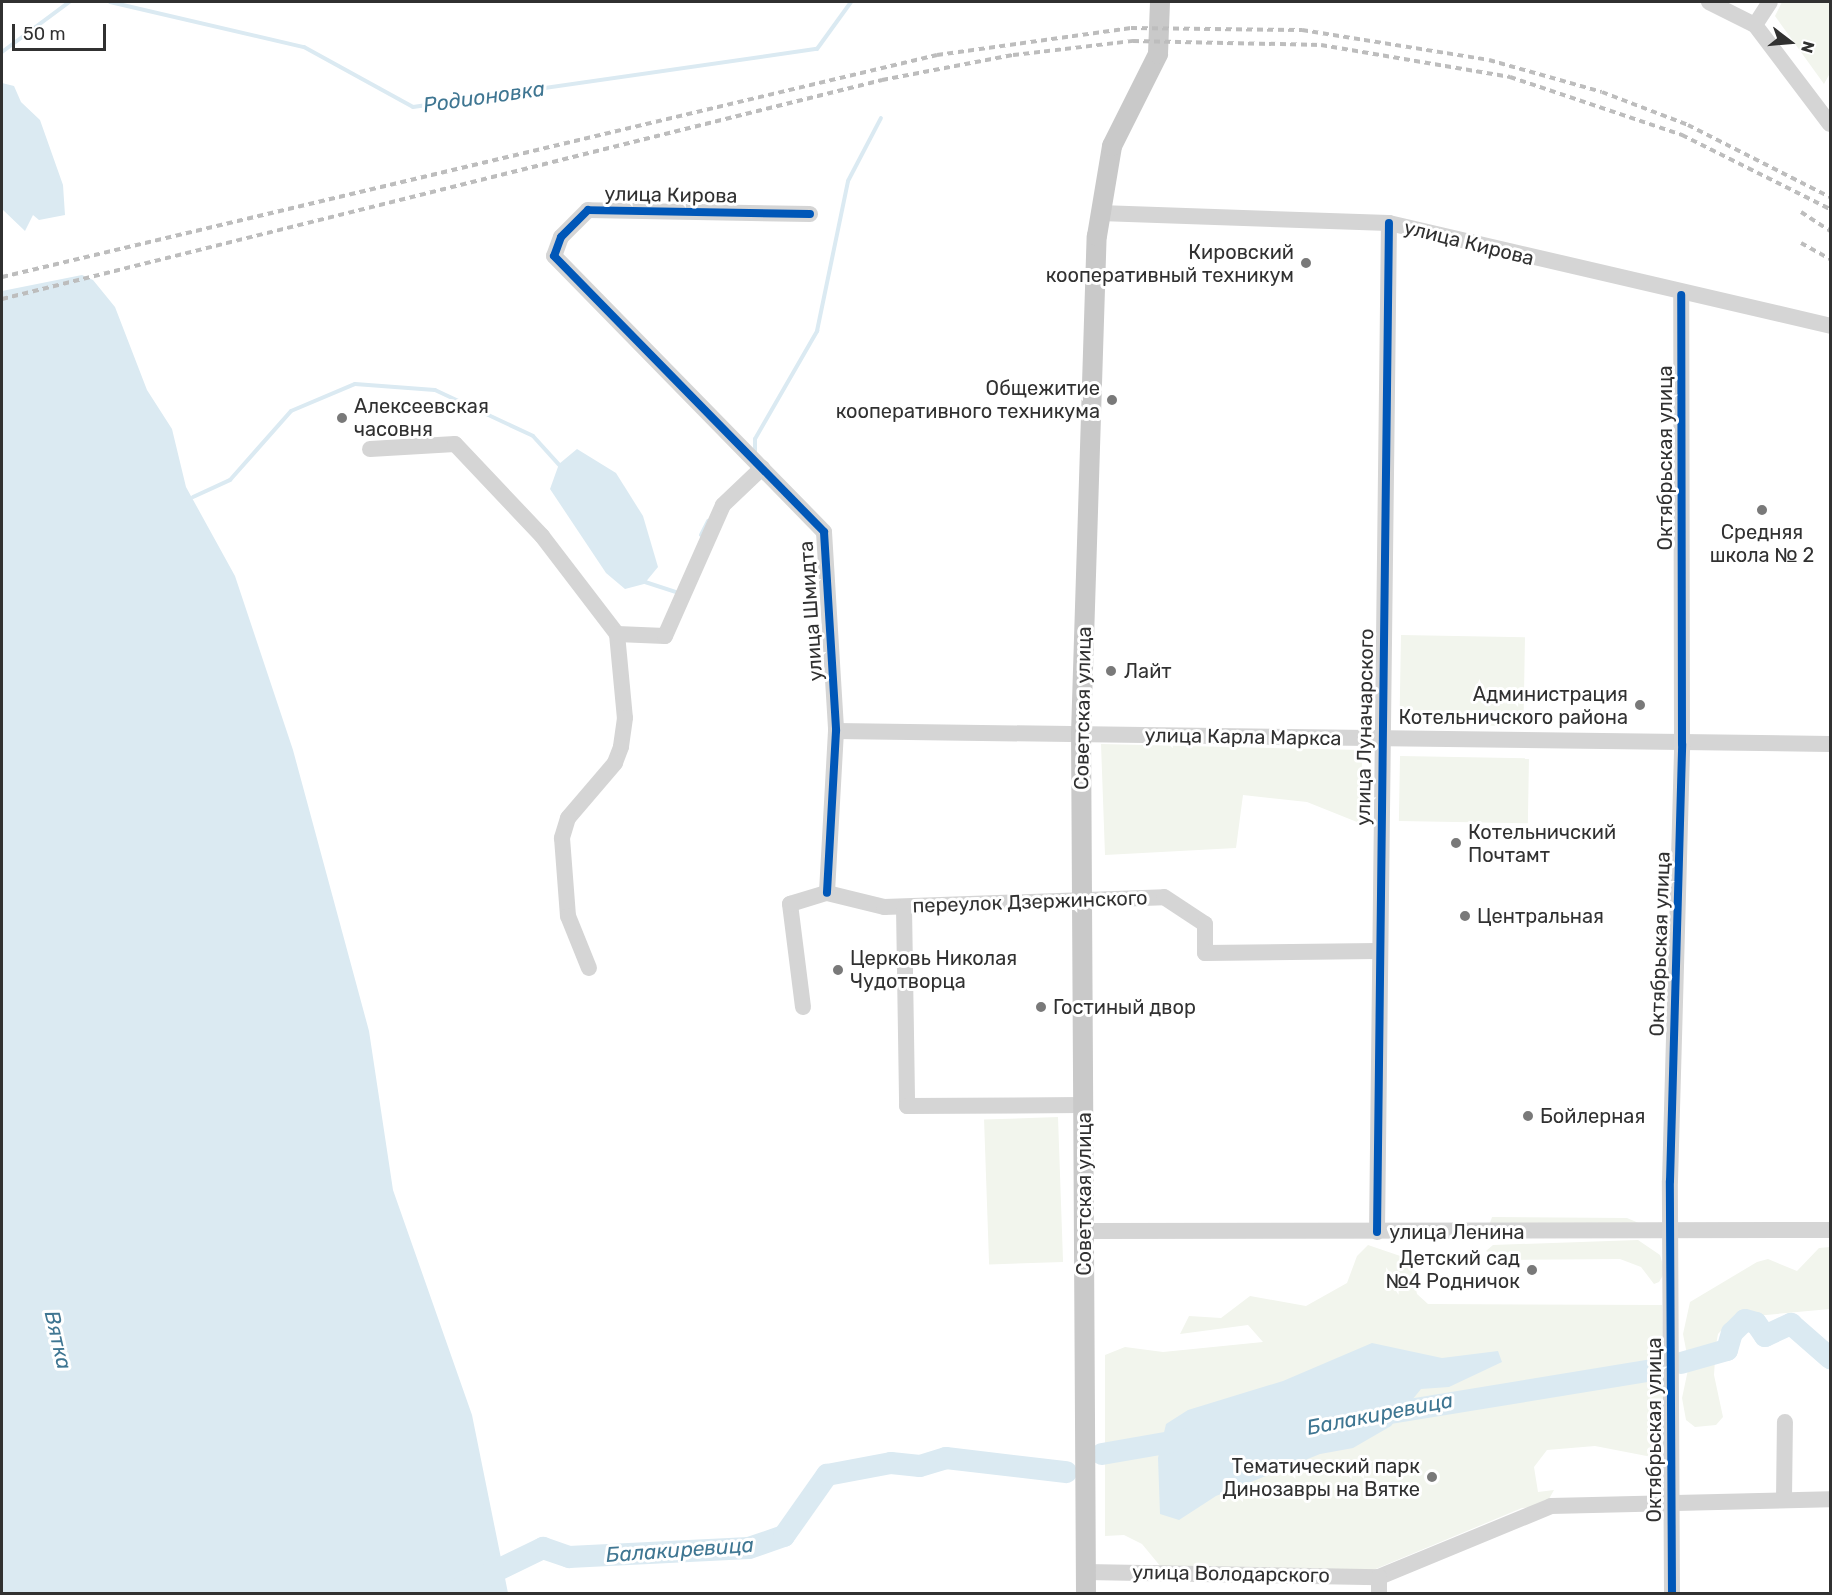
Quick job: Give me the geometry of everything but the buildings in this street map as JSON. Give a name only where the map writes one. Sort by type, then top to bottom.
[{"type":"main road","name":"Советская улица","points":[[1085,1572],[1082,734],[1100,213],[1114,139],[1158,54],[1160,2]]},
{"type":"main road","points":[[1085,1572],[1086,1593]]},
{"type":"street","points":[[1709,2],[1755,25],[1830,124]]},
{"type":"street","points":[[1755,25],[1770,2]]},
{"type":"street","name":"улица Кирова","points":[[554,256],[561,237],[588,210],[810,214]]},
{"type":"street","name":"улица Кирова","points":[[1100,213],[1389,223],[1681,295],[1830,326]]},
{"type":"street","name":"улица Луначарского","points":[[1377,1232],[1377,951],[1389,223]]},
{"type":"street","name":"улица Шмидта","points":[[554,256],[824,532],[836,731],[827,892]]},
{"type":"street","name":"Октябрьская улица","points":[[1672,1593],[1670,1231],[1682,744],[1681,295]]},
{"type":"street","points":[[370,449],[454,444],[542,536],[617,634],[625,718],[621,747],[615,763],[568,818],[562,838],[568,916],[589,968]]},
{"type":"street","points":[[617,634],[665,636],[723,505],[762,468]]},
{"type":"street","name":"улица Карла Маркса","points":[[836,731],[1682,744],[1830,744]]},
{"type":"street","points":[[803,1007],[790,904],[827,892]]},
{"type":"street","name":"переулок Дзержинского","points":[[827,892],[904,907],[1082,897],[1164,897],[1205,924],[1205,953],[1377,951]]},
{"type":"street","points":[[904,907],[907,1106],[1084,1105]]},
{"type":"street","name":"улица Ленина","points":[[1084,1231],[1830,1230]]},
{"type":"street","points":[[1784,1499],[1785,1422]]},
{"type":"street","name":"улица Володарского","points":[[1085,1572],[1379,1585],[1533,1511],[1671,1500],[1830,1499]]},
{"type":"shaded area","points":[[1782,2],[1830,2],[1830,73],[1824,84],[1775,16]]},
{"type":"shaded area","points":[[1401,635],[1525,637],[1523,726],[1399,724]]},
{"type":"shaded area","points":[[1101,744],[1362,750],[1362,824],[1307,802],[1243,795],[1236,848],[1105,855]]},
{"type":"shaded area","points":[[1400,756],[1529,758],[1528,823],[1399,821]]},
{"type":"shaded area","points":[[1058,1117],[1063,1262],[989,1264],[984,1120]]},
{"type":"shaded area","points":[[1492,1217],[1627,1218],[1641,1224],[1489,1226]]},
{"type":"shaded area","points":[[1638,1240],[1660,1255],[1665,1272],[1659,1282],[1654,1284],[1641,1267],[1620,1259],[1503,1260],[1486,1251],[1493,1245]]},
{"type":"shaded area","points":[[1368,1245],[1409,1259],[1417,1294],[1428,1304],[1662,1305],[1666,1450],[1657,1458],[1595,1446],[1547,1450],[1534,1467],[1538,1492],[1554,1490],[1545,1506],[1522,1508],[1366,1573],[1161,1567],[1142,1544],[1124,1535],[1105,1536],[1105,1355],[1125,1347],[1163,1352],[1263,1342],[1248,1325],[1180,1334],[1189,1316],[1221,1318],[1250,1296],[1306,1306],[1347,1283],[1357,1256]]},
{"type":"shaded area","points":[[1830,1247],[1830,1309],[1733,1318],[1718,1334],[1716,1345],[1714,1375],[1723,1417],[1716,1425],[1695,1427],[1686,1420],[1682,1398],[1689,1365],[1683,1334],[1690,1302],[1757,1262],[1768,1259],[1797,1271],[1819,1248]]},
{"type":"water","points":[[2,83],[14,86],[21,102],[40,120],[63,185],[65,215],[39,220],[33,215],[25,231],[2,209]]},
{"type":"water","name":"Вятка","points":[[82,275],[93,280],[115,307],[147,390],[172,429],[186,487],[235,576],[293,750],[369,1031],[393,1190],[472,1415],[508,1593],[2,1593],[2,291]]},
{"type":"water","points":[[577,449],[616,473],[643,516],[658,567],[644,584],[625,589],[606,573],[550,489],[559,464]]},
{"type":"water","points":[[1372,1343],[1442,1358],[1498,1351],[1502,1362],[1449,1387],[1421,1389],[1391,1426],[1353,1448],[1320,1454],[1216,1496],[1179,1520],[1160,1514],[1158,1458],[1166,1424],[1188,1410],[1283,1381]]},
{"type":"waterway","points":[[2,52],[69,2]]},
{"type":"waterway","name":"Родионовка","points":[[110,2],[304,47],[413,107],[817,49],[851,2]]},
{"type":"waterway","points":[[755,454],[755,439],[817,331],[848,181],[881,118]]},
{"type":"waterway","points":[[193,497],[230,480],[291,411],[355,384],[435,390],[533,436],[562,468]]},
{"type":"waterway","points":[[701,535],[708,521]]},
{"type":"waterway","points":[[642,581],[680,593]]},
{"type":"waterway","name":"Балакиревица","points":[[1681,1363],[1727,1350],[1732,1333],[1745,1320],[1756,1323],[1765,1336],[1791,1324],[1830,1358]]},
{"type":"waterway","name":"Балакиревица","points":[[1372,1416],[1658,1369]]},
{"type":"waterway","name":"Балакиревица","points":[[1102,1454],[1188,1439]]},
{"type":"waterway","name":"Балакиревица","points":[[449,1594],[543,1548],[569,1557],[749,1548],[784,1536],[827,1475],[891,1463],[920,1466],[946,1458],[1066,1472]]},
{"type":"railway","points":[[2,277],[937,55],[1131,28],[1302,30],[1489,60],[1602,92],[1688,125],[1830,197]]},
{"type":"railway","points":[[2,299],[882,80],[1013,55],[1133,41],[1321,45],[1510,77],[1682,135],[1830,209]]},
{"type":"railway","points":[[1801,212],[1830,231]]},
{"type":"railway","points":[[1801,243],[1830,259]]},
{"type":"cycle path","points":[[810,214],[588,210],[561,237],[554,256],[824,532],[836,731],[827,893]]},
{"type":"cycle path","points":[[1377,1232],[1389,223]]},
{"type":"cycle path","points":[[1672,1594],[1670,1181],[1682,744],[1681,295]]},
{"type":"place","name":"Кировский кооперативный техникум","points":[[1306,263]]},
{"type":"place","name":"Общежитие кооперативного техникума","points":[[1112,400]]},
{"type":"place","name":"Алексеевская часовня","points":[[342,418]]},
{"type":"place","name":"Средняя школа № 2","points":[[1762,510]]},
{"type":"place","name":"Лайт","points":[[1111,671]]},
{"type":"place","name":"Администрация Котельничского района","points":[[1640,705]]},
{"type":"place","name":"Котельничский Почтамт","points":[[1456,843]]},
{"type":"place","name":"Центральная","points":[[1465,916]]},
{"type":"place","name":"Церковь Николая Чудотворца","points":[[838,970]]},
{"type":"place","name":"Гостиный двор","points":[[1041,1007]]},
{"type":"place","name":"Бойлерная","points":[[1528,1116]]},
{"type":"place","name":"Детский сад №4 Родничок","points":[[1532,1270]]},
{"type":"place","name":"Тематический парк Динозавры на Вятке","points":[[1432,1477]]}]
